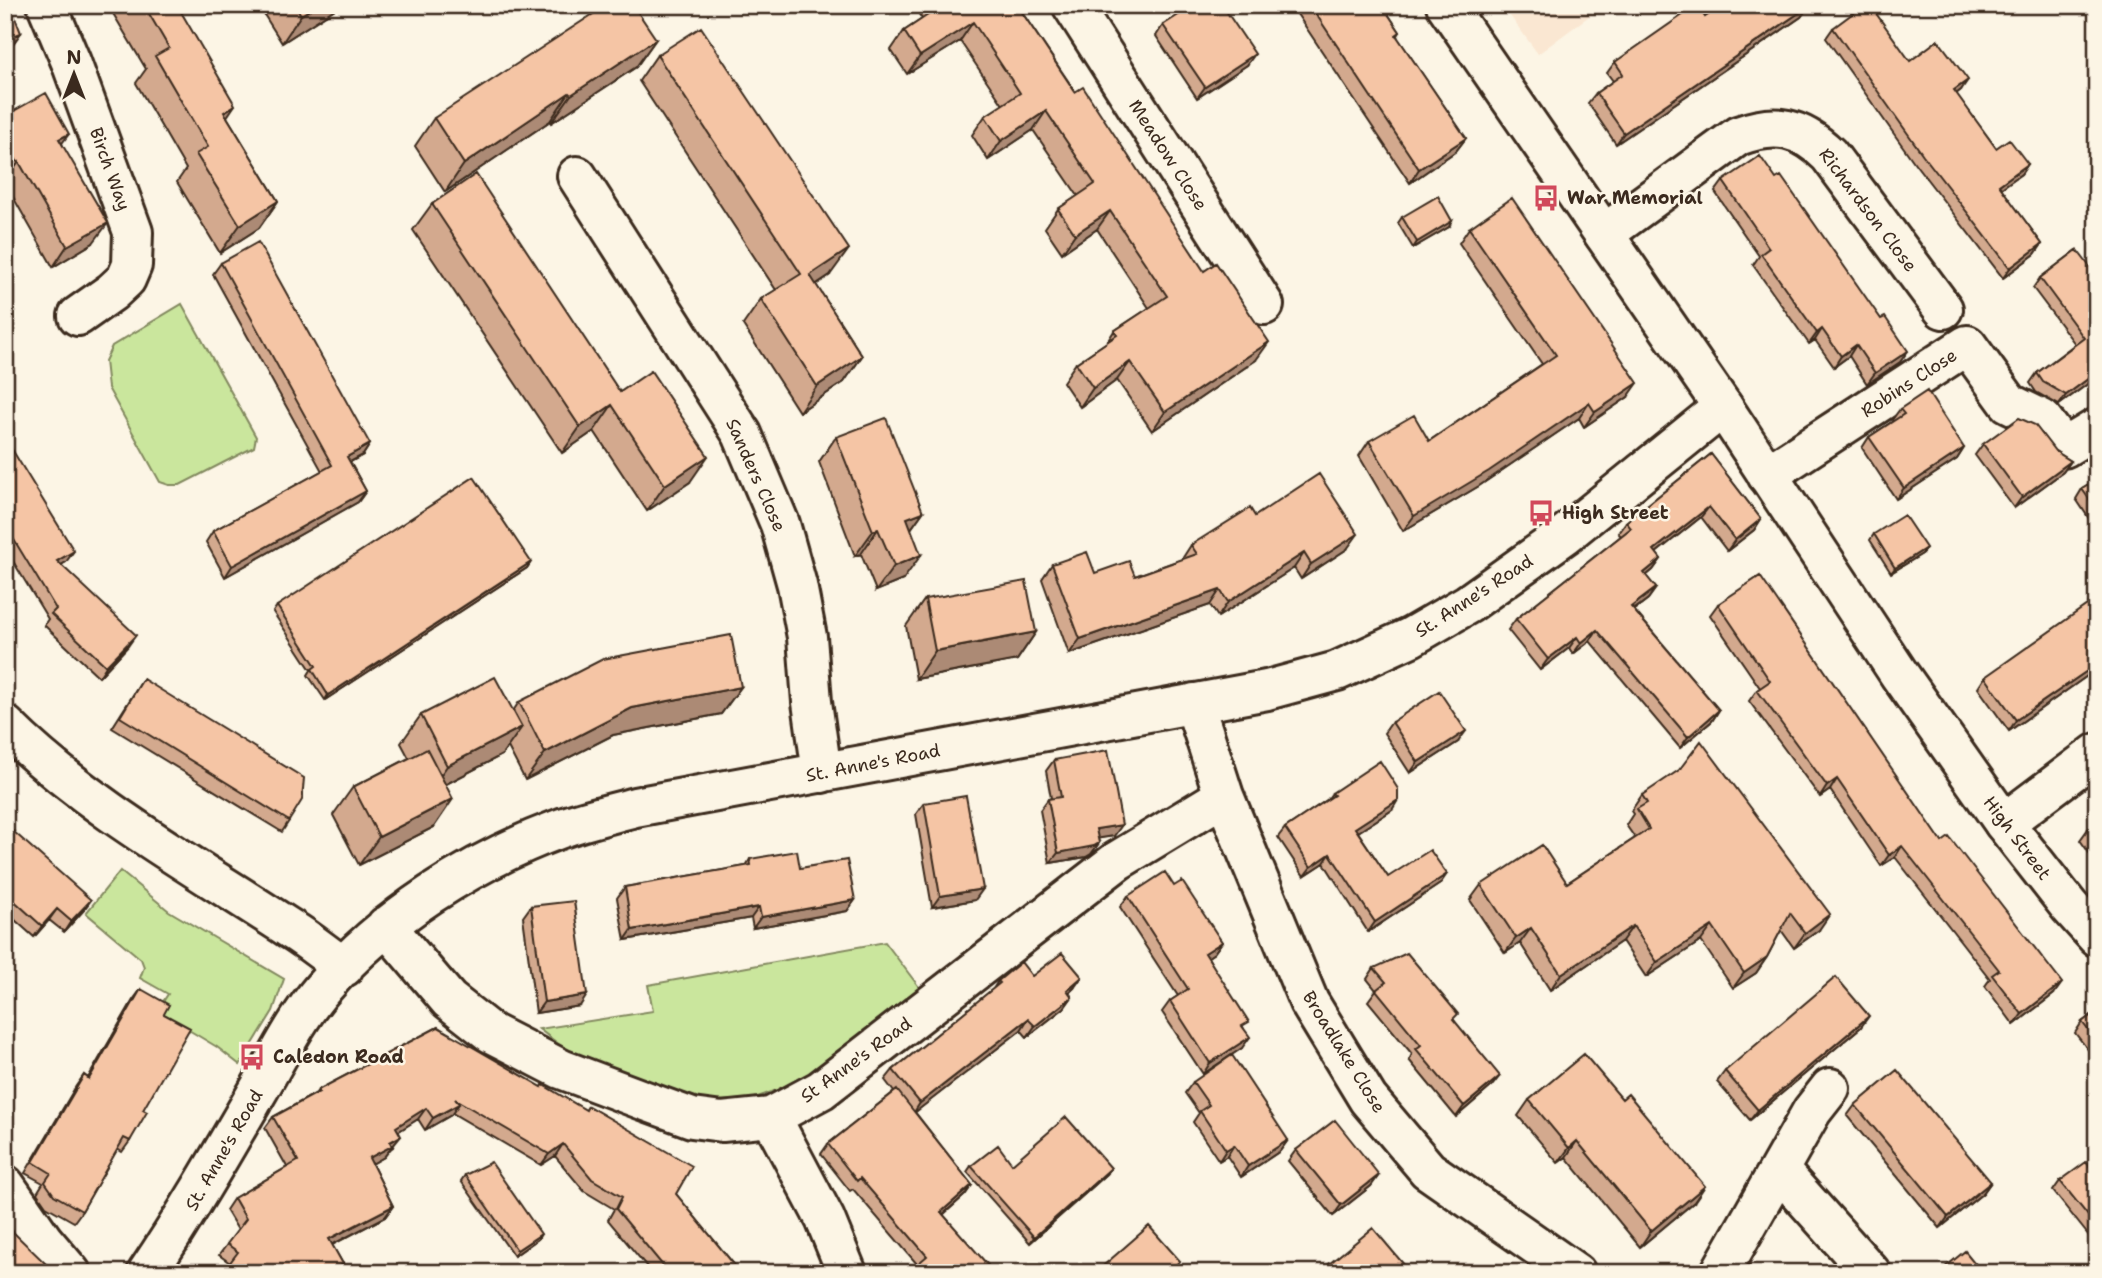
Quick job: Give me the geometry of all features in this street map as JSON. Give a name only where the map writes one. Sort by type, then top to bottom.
[{"type":"street","name":"Birch Way","points":[[47,5],[71,62],[133,232],[132,265],[126,279],[78,316]]},
{"type":"street","name":"Meadow Close","points":[[1072,5],[1264,305]]},
{"type":"street","name":"High Street","points":[[1446,5],[1723,407],[1899,674],[2004,823],[2069,906],[2097,937]]},
{"type":"street","name":"Richardson Close","points":[[1604,234],[1738,136],[1758,129],[1797,132],[1812,139],[1829,155],[1943,309]]},
{"type":"street","name":"Sanders Close","points":[[577,176],[742,434],[780,524],[797,585],[807,637],[812,702],[822,773]]},
{"type":"street","name":"Robins Close","points":[[1767,475],[1967,345],[2009,404],[2042,419],[2064,448],[2097,428]]},
{"type":"street","name":"St. Anne's Road","points":[[147,1273],[181,1222],[306,1011],[323,988],[386,926],[453,882],[504,853],[560,828],[635,807],[1267,690],[1337,671],[1411,637],[1468,604],[1566,534],[1723,407]]},
{"type":"street","points":[[1194,703],[1224,796]]},
{"type":"street","points":[[5,725],[84,793],[173,854],[294,931],[344,967]]},
{"type":"street","points":[[2004,823],[2097,753]]},
{"type":"street","name":"St Anne's Road","points":[[386,926],[465,1015],[491,1033],[561,1069],[692,1118],[722,1122],[771,1117],[841,1076],[1117,861],[1224,796]]},
{"type":"street","name":"Broadlake Close","points":[[1224,796],[1309,1002],[1368,1099],[1428,1170],[1576,1273]]},
{"type":"street","points":[[1720,1273],[1812,1111],[1830,1088]]},
{"type":"street","points":[[771,1117],[825,1219],[847,1273]]},
{"type":"street","points":[[1779,1170],[1871,1273]]},
{"type":"street","points":[[5,1185],[43,1240],[71,1273]]},
{"type":"shaded area","points":[[1502,5],[1604,5],[1538,54]]},
{"type":"green space","points":[[182,304],[256,437],[254,447],[180,485],[169,485],[160,482],[108,388],[105,361],[112,346]]},
{"type":"green space","points":[[120,871],[169,911],[284,979],[273,1011],[240,1065],[217,1047],[157,1011],[168,994],[140,978],[144,967],[141,959],[86,913]]},
{"type":"green space","points":[[885,942],[922,991],[836,1059],[791,1085],[752,1099],[697,1102],[569,1052],[539,1029],[653,1011],[648,985]]},
{"type":"building","points":[[5,5],[10,5],[21,33],[5,39]]},
{"type":"building","points":[[144,5],[177,5],[235,105],[224,112],[278,201],[240,225],[196,154],[208,147],[155,56],[169,48]]},
{"type":"building","points":[[295,5],[317,5],[301,15]]},
{"type":"building","points":[[607,5],[633,5],[656,39],[571,95],[569,93],[464,164],[434,118]]},
{"type":"building","points":[[939,5],[1017,5],[1075,92],[1083,87],[1204,271],[1216,263],[1269,342],[1165,412],[1130,362],[1093,388],[1076,363],[1117,335],[1114,331],[1167,296],[1110,211],[1075,234],[1058,209],[1095,184],[1046,111],[1001,141],[985,116],[1020,93],[973,22],[920,56],[904,31],[940,7]]},
{"type":"building","points":[[1194,5],[1222,5],[1255,54],[1205,87],[1163,25]]},
{"type":"building","points":[[1310,5],[1382,5],[1400,32],[1396,35],[1466,138],[1419,169]]},
{"type":"building","points":[[1697,5],[1705,17],[1723,5],[1809,6],[1624,133],[1596,93],[1623,74],[1615,62]]},
{"type":"building","points":[[1864,5],[1870,5],[1910,61],[1938,40],[1968,80],[1954,90],[1996,148],[2009,139],[2028,164],[1999,185],[2042,244],[2010,268],[1923,155],[1833,28]]},
{"type":"building","points":[[701,27],[849,249],[810,275],[862,356],[817,386],[761,299],[801,274],[657,55]]},
{"type":"building","points":[[46,93],[69,134],[59,139],[108,223],[67,246],[5,141],[5,116]]},
{"type":"building","points":[[1760,156],[1776,179],[1781,176],[1881,319],[1885,317],[1908,351],[1875,373],[1856,345],[1841,356],[1822,329],[1817,333],[1761,254],[1769,248],[1723,181]]},
{"type":"building","points":[[476,174],[620,392],[651,371],[708,456],[665,485],[612,405],[580,427],[432,204]]},
{"type":"building","points":[[1438,196],[1452,221],[1417,242],[1402,217]]},
{"type":"building","points":[[1512,198],[1638,383],[1595,412],[1589,403],[1489,471],[1414,516],[1369,441],[1414,415],[1429,441],[1556,355],[1469,228]]},
{"type":"building","points":[[258,242],[370,444],[347,457],[366,491],[232,566],[213,531],[332,465],[221,263]]},
{"type":"building","points":[[2077,250],[2097,276],[2097,372],[2066,395],[2043,382],[2037,373],[2084,338],[2040,278]]},
{"type":"building","points":[[1927,391],[1964,448],[1904,488],[1869,437],[1904,414],[1900,409]]},
{"type":"building","points":[[886,418],[923,512],[907,518],[921,555],[894,566],[878,529],[873,531],[836,437]]},
{"type":"building","points":[[2019,418],[2035,425],[2055,451],[2071,461],[2022,497],[1983,444]]},
{"type":"building","points":[[5,438],[74,551],[57,561],[136,635],[106,666],[51,614],[56,609],[5,525]]},
{"type":"building","points":[[1711,454],[1761,519],[1735,540],[1709,507],[1654,550],[1661,559],[1644,573],[1656,588],[1631,607],[1719,710],[1688,737],[1597,630],[1581,643],[1577,637],[1548,659],[1516,619],[1631,528],[1626,522]]},
{"type":"building","points":[[1319,474],[1358,534],[1311,564],[1304,553],[1228,602],[1220,590],[1080,639],[1052,564],[1087,552],[1095,573],[1129,561],[1135,576],[1197,554],[1191,545],[1250,508],[1255,516]]},
{"type":"building","points":[[474,477],[531,562],[328,695],[312,669],[316,666],[277,606]]},
{"type":"building","points":[[2097,480],[2097,510],[2082,489]]},
{"type":"building","points":[[1904,515],[1926,548],[1895,568],[1874,534]]},
{"type":"building","points":[[1760,576],[1942,842],[1949,837],[2062,983],[2022,1014],[1992,975],[1999,970],[1902,846],[1889,855],[1837,779],[1827,786],[1757,690],[1770,681],[1718,604]]},
{"type":"building","points":[[1026,581],[1036,632],[935,651],[925,599]]},
{"type":"building","points":[[2097,598],[2097,664],[2016,720],[1985,677]]},
{"type":"building","points":[[731,635],[741,687],[632,708],[545,753],[519,702],[603,659]]},
{"type":"building","points":[[495,677],[522,727],[447,766],[421,715]]},
{"type":"building","points":[[143,679],[304,778],[302,800],[289,821],[120,717]]},
{"type":"building","points":[[1439,691],[1466,731],[1418,762],[1392,722]]},
{"type":"building","points":[[1701,741],[1830,914],[1805,933],[1790,913],[1767,957],[1744,973],[1712,926],[1657,962],[1633,926],[1561,974],[1531,928],[1516,938],[1481,885],[1542,845],[1567,883],[1649,829],[1637,809],[1647,803],[1642,795],[1679,770]]},
{"type":"building","points":[[427,749],[453,799],[379,837],[353,787]]},
{"type":"building","points":[[1108,750],[1122,825],[1096,829],[1099,843],[1094,846],[1058,853],[1048,799],[1061,797],[1054,760]]},
{"type":"building","points":[[1380,761],[1398,789],[1398,800],[1355,828],[1388,877],[1430,850],[1447,874],[1375,922],[1330,854],[1311,867],[1285,828]]},
{"type":"building","points":[[966,796],[983,889],[940,896],[924,803]]},
{"type":"building","points":[[2097,823],[2097,842],[2088,829]]},
{"type":"building","points":[[5,824],[91,900],[71,921],[57,909],[42,926],[10,897],[5,903]]},
{"type":"building","points":[[797,851],[800,868],[847,860],[855,900],[761,917],[759,907],[632,930],[625,887],[751,865],[750,859]]},
{"type":"building","points":[[1165,872],[1174,886],[1182,881],[1222,942],[1205,953],[1249,1022],[1242,1026],[1250,1037],[1210,1063],[1170,1001],[1188,989],[1128,896]]},
{"type":"building","points":[[574,901],[587,995],[544,1002],[531,906]]},
{"type":"building","points":[[1062,953],[1082,977],[1067,990],[1072,997],[1035,1026],[1028,1019],[920,1103],[893,1070],[1000,983],[998,981],[1021,962],[1032,976]]},
{"type":"building","points":[[1407,953],[1458,1014],[1453,1019],[1500,1076],[1464,1106],[1416,1049],[1421,1045],[1376,990],[1386,982],[1374,968]]},
{"type":"building","points":[[1836,977],[1869,1016],[1758,1110],[1725,1071]]},
{"type":"building","points":[[141,989],[169,1005],[164,1014],[190,1028],[143,1110],[147,1112],[130,1141],[124,1138],[82,1211],[54,1195],[45,1182],[51,1173],[33,1162],[84,1075],[89,1079]]},
{"type":"building","points":[[2097,1011],[2097,1041],[2082,1022]]},
{"type":"building","points":[[438,1027],[542,1087],[543,1085],[586,1110],[588,1106],[692,1166],[676,1194],[741,1273],[669,1273],[616,1209],[622,1197],[592,1179],[563,1144],[549,1154],[455,1099],[459,1104],[433,1118],[426,1108],[396,1127],[401,1136],[390,1142],[392,1146],[369,1158],[393,1206],[329,1239],[343,1264],[329,1273],[222,1273],[238,1252],[227,1244],[246,1219],[234,1198],[298,1161],[273,1117],[319,1092],[318,1090]]},
{"type":"building","points":[[1584,1054],[1622,1099],[1628,1094],[1705,1186],[1651,1231],[1577,1141],[1569,1148],[1529,1100]]},
{"type":"building","points":[[1232,1055],[1288,1140],[1248,1166],[1234,1145],[1226,1150],[1200,1111],[1209,1105],[1193,1082]]},
{"type":"building","points":[[1897,1070],[1991,1182],[1948,1217],[1855,1105]]},
{"type":"building","points":[[897,1090],[972,1185],[941,1212],[993,1273],[917,1273],[913,1268],[927,1256],[860,1178],[857,1181],[828,1144]]},
{"type":"building","points":[[1066,1117],[1111,1168],[1034,1237],[971,1166],[998,1145],[1012,1164]]},
{"type":"building","points":[[1335,1120],[1379,1175],[1341,1205],[1296,1150]]},
{"type":"building","points":[[491,1162],[541,1234],[517,1250],[465,1175]]},
{"type":"building","points":[[2086,1162],[2097,1175],[2097,1227],[2060,1181]]},
{"type":"building","points":[[1149,1226],[1180,1261],[1167,1273],[1095,1273]]},
{"type":"building","points":[[1373,1228],[1411,1273],[1318,1273]]},
{"type":"building","points":[[5,1230],[11,1230],[47,1265],[40,1273],[5,1273]]},
{"type":"building","points":[[1965,1251],[1983,1273],[1938,1273]]},
{"type":"place","name":"War Memorial","points":[[1546,198]]},
{"type":"place","name":"High Street","points":[[1541,513]]},
{"type":"place","name":"Caledon Road","points":[[252,1057]]}]
